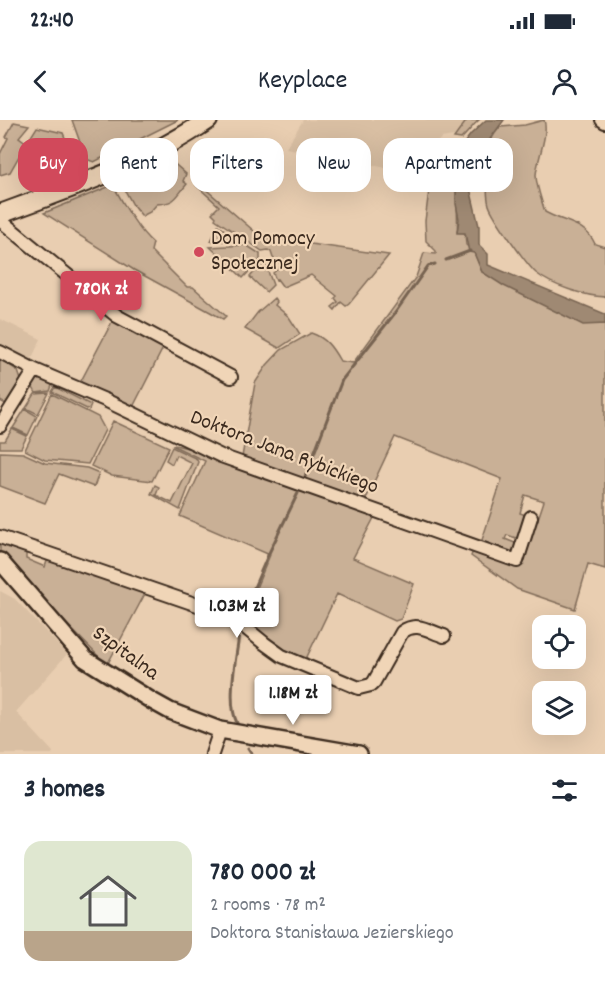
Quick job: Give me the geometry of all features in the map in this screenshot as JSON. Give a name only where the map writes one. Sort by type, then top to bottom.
[{"type":"main road","points":[[1,215],[111,171],[163,147],[208,120]]},
{"type":"street","points":[[1,215],[117,316],[231,377]]},
{"type":"street","name":"Doktora Jana Rybickiego","points":[[0,352],[34,370],[105,400],[221,456],[517,561],[531,517]]},
{"type":"street","points":[[0,426],[34,370]]},
{"type":"street","points":[[0,537],[220,613],[236,620],[282,656],[359,688],[374,682],[402,632],[408,627],[415,626],[444,636]]},
{"type":"street","name":"Szpitalna","points":[[0,561],[85,659],[164,707],[220,730],[359,754]]},
{"type":"street","points":[[212,754],[220,730]]},
{"type":"shaded area","points":[[72,120],[178,120],[142,138],[100,138],[100,159],[94,162],[88,160],[88,138],[78,138]]},
{"type":"shaded area","points":[[303,120],[467,120],[454,136],[383,138],[383,167],[371,165],[371,138],[296,138],[296,150],[286,148]]},
{"type":"shaded area","points":[[467,120],[479,120],[462,138],[454,138]]},
{"type":"shaded area","points":[[486,120],[504,120],[491,138],[468,138]]},
{"type":"shaded area","points":[[544,120],[545,132],[536,175],[545,212],[580,227],[586,231],[595,244],[605,247],[605,297],[569,290],[536,273],[525,261],[489,205],[487,192],[513,192],[513,138],[492,138],[494,134],[500,127],[525,125]]},
{"type":"shaded area","points":[[14,122],[29,125],[18,138],[18,158],[10,172],[0,175],[0,154],[8,138],[6,137]]},
{"type":"shaded area","points":[[37,127],[63,133],[65,138],[30,138]]},
{"type":"shaded area","points":[[178,167],[186,174],[183,181],[187,184],[175,199],[157,204],[150,212],[142,216],[126,192],[178,192]]},
{"type":"shaded area","points":[[100,190],[117,192],[136,223],[153,243],[151,251],[187,287],[193,287],[226,316],[223,319],[134,270],[44,213]]},
{"type":"shaded area","points":[[204,192],[209,192],[261,237],[389,255],[349,304],[346,306],[341,302],[335,310],[332,307],[338,302],[335,298],[337,296],[311,275],[283,287],[273,273],[282,265],[273,258],[271,252],[262,251],[215,219],[212,213],[219,206]]},
{"type":"shaded area","points":[[429,192],[456,192],[457,232],[465,233],[466,245],[474,252],[482,272],[583,324],[605,324],[605,569],[588,564],[575,609],[517,589],[471,556],[473,551],[517,566],[533,517],[538,519],[544,501],[525,495],[520,513],[526,515],[520,536],[516,538],[507,535],[505,539],[515,543],[515,550],[509,553],[481,543],[502,479],[395,437],[365,501],[242,457],[255,383],[267,365],[281,350],[311,333],[328,344],[340,361],[353,363],[416,277],[424,253],[436,254],[436,251],[426,241],[425,221]]},
{"type":"shaded area","points":[[456,192],[471,192],[479,226],[479,245],[488,254],[488,265],[605,314],[605,324],[583,325],[504,286],[482,272],[474,253],[469,252],[465,233],[457,233],[459,219]]},
{"type":"shaded area","points":[[218,225],[240,241],[211,241]]},
{"type":"shaded area","points":[[246,245],[260,254],[260,260],[243,278],[210,247]]},
{"type":"shaded area","points":[[263,262],[273,285],[266,292],[250,277]]},
{"type":"shaded area","points":[[274,298],[277,302],[275,305],[289,317],[300,334],[279,348],[245,329],[258,312]]},
{"type":"shaded area","points":[[114,318],[164,346],[132,409],[80,383]]},
{"type":"shaded area","points":[[0,319],[41,339],[30,362],[0,347]]},
{"type":"shaded area","points":[[0,359],[18,371],[21,380],[6,404],[0,401]]},
{"type":"shaded area","points":[[37,375],[53,383],[50,391],[36,393],[31,384]]},
{"type":"shaded area","points":[[55,387],[91,405],[89,410],[52,392]]},
{"type":"shaded area","points":[[49,393],[38,414],[26,408],[35,394]]},
{"type":"shaded area","points":[[52,394],[98,417],[105,430],[88,464],[45,460],[25,450]]},
{"type":"shaded area","points":[[25,409],[37,416],[28,435],[13,428]]},
{"type":"shaded area","points":[[113,421],[169,447],[152,481],[112,476],[91,466]]},
{"type":"shaded area","points":[[12,429],[27,436],[21,448],[0,448],[0,441],[5,441]]},
{"type":"shaded area","points":[[172,445],[200,449],[375,516],[353,558],[414,584],[401,619],[395,621],[337,594],[304,663],[285,654],[242,621],[270,555],[180,516],[205,461]]},
{"type":"shaded area","points":[[172,447],[197,459],[198,462],[180,510],[151,494],[155,485],[159,487],[156,495],[172,503],[192,463],[176,455],[172,464],[166,460]]},
{"type":"shaded area","points":[[0,452],[23,453],[45,463],[87,468],[99,473],[94,487],[59,474],[45,503],[0,486]]},
{"type":"shaded area","points":[[0,539],[26,550],[26,559],[45,567],[48,558],[147,590],[107,665],[0,556]]},
{"type":"shaded area","points":[[0,591],[15,599],[67,654],[16,712],[53,752],[52,754],[0,754]]},
{"type":"waterway","points":[[446,260],[470,251]]},
{"type":"waterway","points":[[305,477],[342,380],[395,313],[428,266],[435,264]]},
{"type":"waterway","points":[[268,555],[298,493]]},
{"type":"waterway","points":[[243,613],[268,555]]},
{"type":"waterway","points":[[238,642],[239,634]]},
{"type":"waterway","points":[[237,723],[232,694],[238,643]]},
{"type":"waterway","points":[[248,748],[252,754]]},
{"type":"place","name":"Dom Pomocy Społecznej","points":[[199,252]]}]
